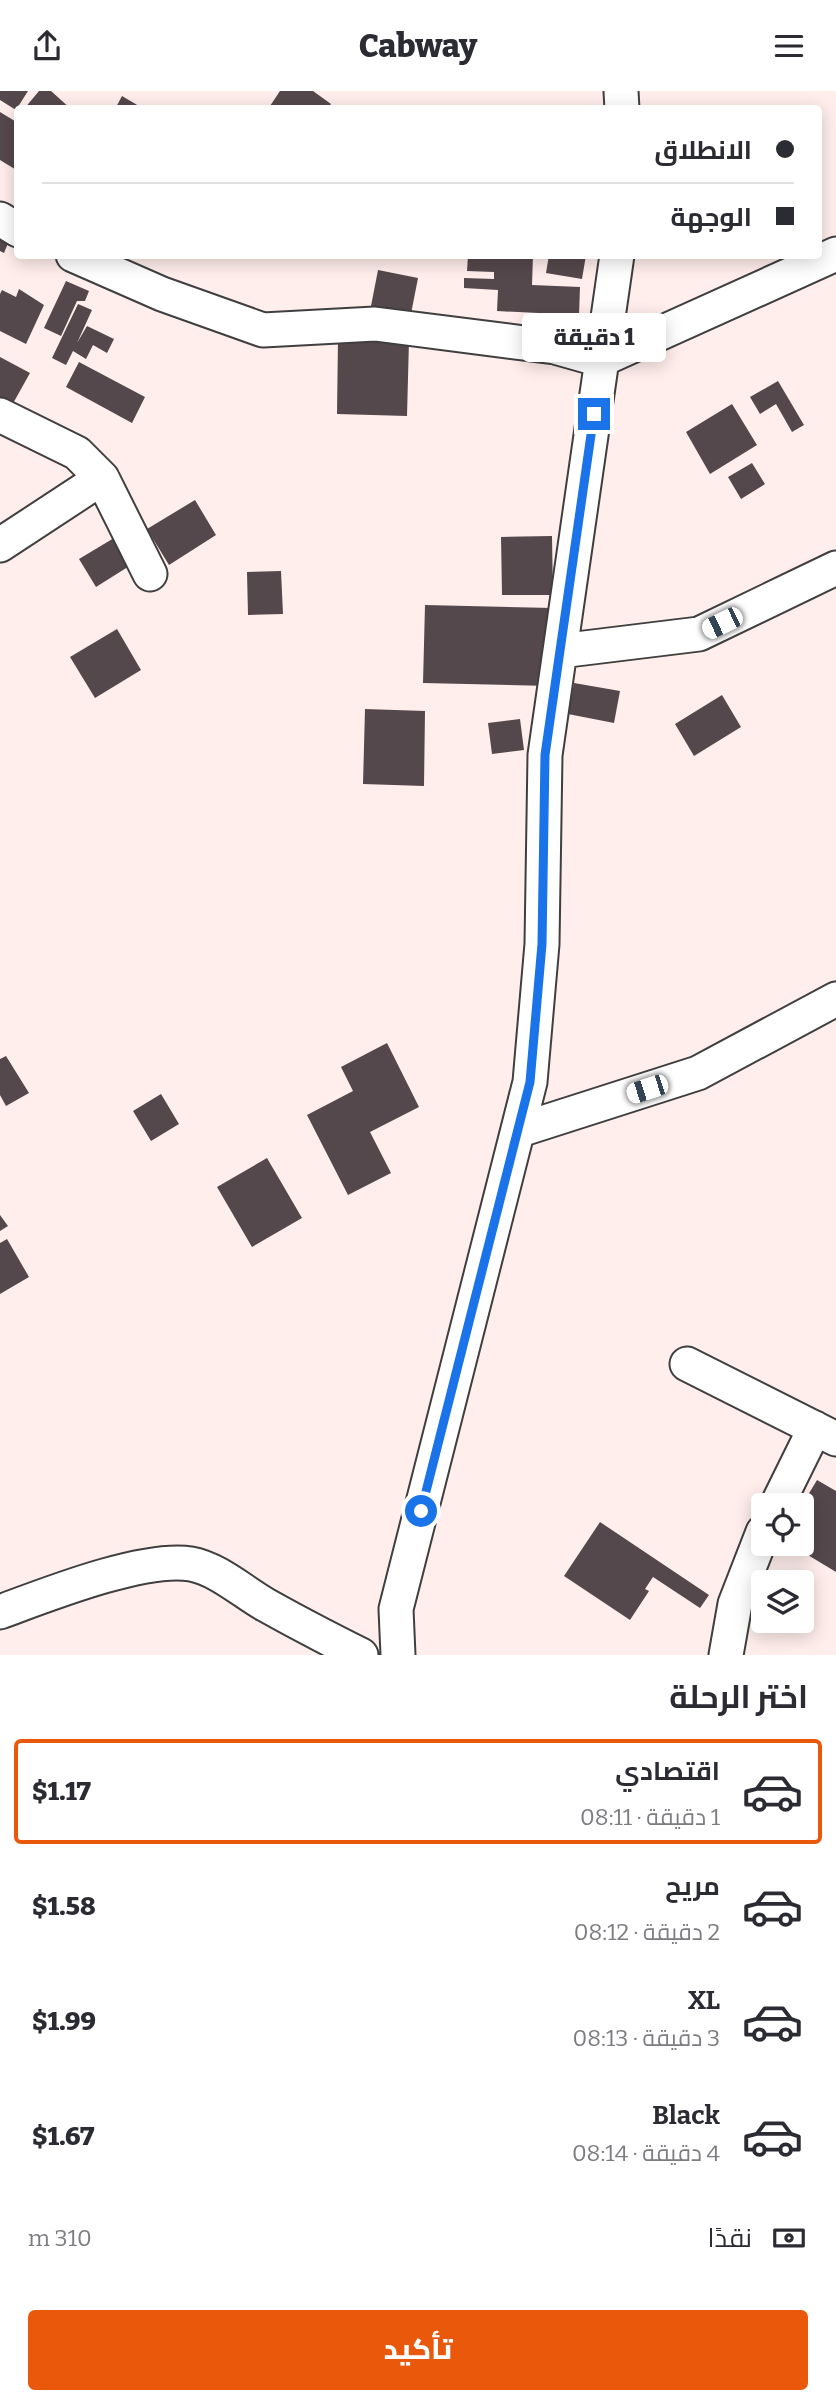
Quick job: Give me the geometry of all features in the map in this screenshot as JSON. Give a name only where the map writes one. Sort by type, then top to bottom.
[{"type":"street","points":[[82,259],[162,295],[263,330],[375,324],[555,347],[601,360],[836,254]]},
{"type":"street","points":[[398,1655],[396,1609],[520,1130],[530,1082],[542,944],[545,755],[616,259]]},
{"type":"street","points":[[0,415],[77,453],[102,478],[150,574]]},
{"type":"street","points":[[0,545],[102,478]]},
{"type":"street","points":[[560,651],[699,635],[836,568]]},
{"type":"street","points":[[520,1130],[698,1073],[836,999]]},
{"type":"street","points":[[687,1364],[826,1433],[785,1493]]},
{"type":"street","points":[[726,1655],[734,1604],[753,1556]]},
{"type":"street","points":[[0,1612],[76,1584],[162,1564],[192,1564],[214,1573],[318,1635],[361,1655]]},
{"type":"building","points":[[0,91],[28,91],[19,105],[14,105],[14,109],[0,100]]},
{"type":"building","points":[[39,91],[51,91],[67,105],[27,105]]},
{"type":"building","points":[[280,91],[313,91],[331,104],[330,105],[271,105]]},
{"type":"building","points":[[122,96],[137,105],[117,105]]},
{"type":"building","points":[[0,112],[14,121],[14,169],[0,160]]},
{"type":"building","points":[[0,231],[11,236],[4,253],[0,251]]},
{"type":"building","points":[[468,259],[533,259],[532,285],[580,287],[579,315],[497,311],[498,290],[464,288],[464,278],[494,279],[494,272],[467,271]]},
{"type":"building","points":[[548,259],[585,259],[582,279],[546,273]]},
{"type":"building","points":[[378,270],[418,278],[411,314],[371,306]]},
{"type":"building","points":[[66,281],[89,291],[85,301],[77,301],[61,336],[44,328]]},
{"type":"building","points":[[19,289],[44,305],[26,344],[0,331],[0,294],[2,290],[16,297]]},
{"type":"building","points":[[78,304],[92,310],[77,343],[87,326],[114,339],[107,353],[93,345],[86,359],[73,351],[66,365],[52,358]]},
{"type":"building","points":[[338,338],[409,340],[407,416],[337,414]]},
{"type":"building","points":[[0,357],[30,373],[11,407],[0,401]]},
{"type":"building","points":[[79,362],[145,397],[132,423],[66,387]]},
{"type":"building","points":[[778,381],[804,425],[792,432],[776,404],[760,414],[750,397]]},
{"type":"building","points":[[732,404],[757,445],[710,474],[686,432]]},
{"type":"building","points":[[752,463],[765,484],[741,499],[728,477]]},
{"type":"building","points":[[195,500],[216,535],[169,565],[147,529]]},
{"type":"building","points":[[552,536],[553,595],[502,595],[501,537]]},
{"type":"building","points":[[114,538],[131,565],[96,587],[79,559]]},
{"type":"building","points":[[281,571],[283,614],[248,615],[247,572]]},
{"type":"building","points":[[425,605],[552,608],[550,686],[423,683]]},
{"type":"building","points":[[117,629],[141,670],[95,698],[70,657]]},
{"type":"building","points":[[574,683],[620,691],[614,723],[568,714]]},
{"type":"building","points":[[722,695],[741,727],[694,756],[675,724]]},
{"type":"building","points":[[365,709],[425,711],[424,786],[363,784]]},
{"type":"building","points":[[520,719],[524,750],[492,754],[488,723]]},
{"type":"building","points":[[387,1043],[419,1107],[370,1132],[391,1173],[348,1195],[307,1115],[353,1091],[341,1067]]},
{"type":"building","points":[[6,1056],[29,1093],[6,1106],[0,1095],[0,1059]]},
{"type":"building","points":[[161,1094],[179,1124],[151,1141],[133,1111]]},
{"type":"building","points":[[267,1158],[302,1218],[252,1247],[217,1187]]},
{"type":"building","points":[[0,1215],[8,1226],[0,1231]]},
{"type":"building","points":[[7,1239],[29,1277],[0,1294],[0,1243]]},
{"type":"building","points":[[817,1480],[836,1491],[836,1572],[810,1556],[814,1556],[814,1493],[809,1493]]},
{"type":"building","points":[[600,1522],[709,1595],[700,1608],[653,1577],[645,1589],[649,1591],[630,1620],[564,1576]]},
{"type":"route","points":[[421,1511],[520,1130],[530,1082],[542,944],[545,755],[594,414]]}]
